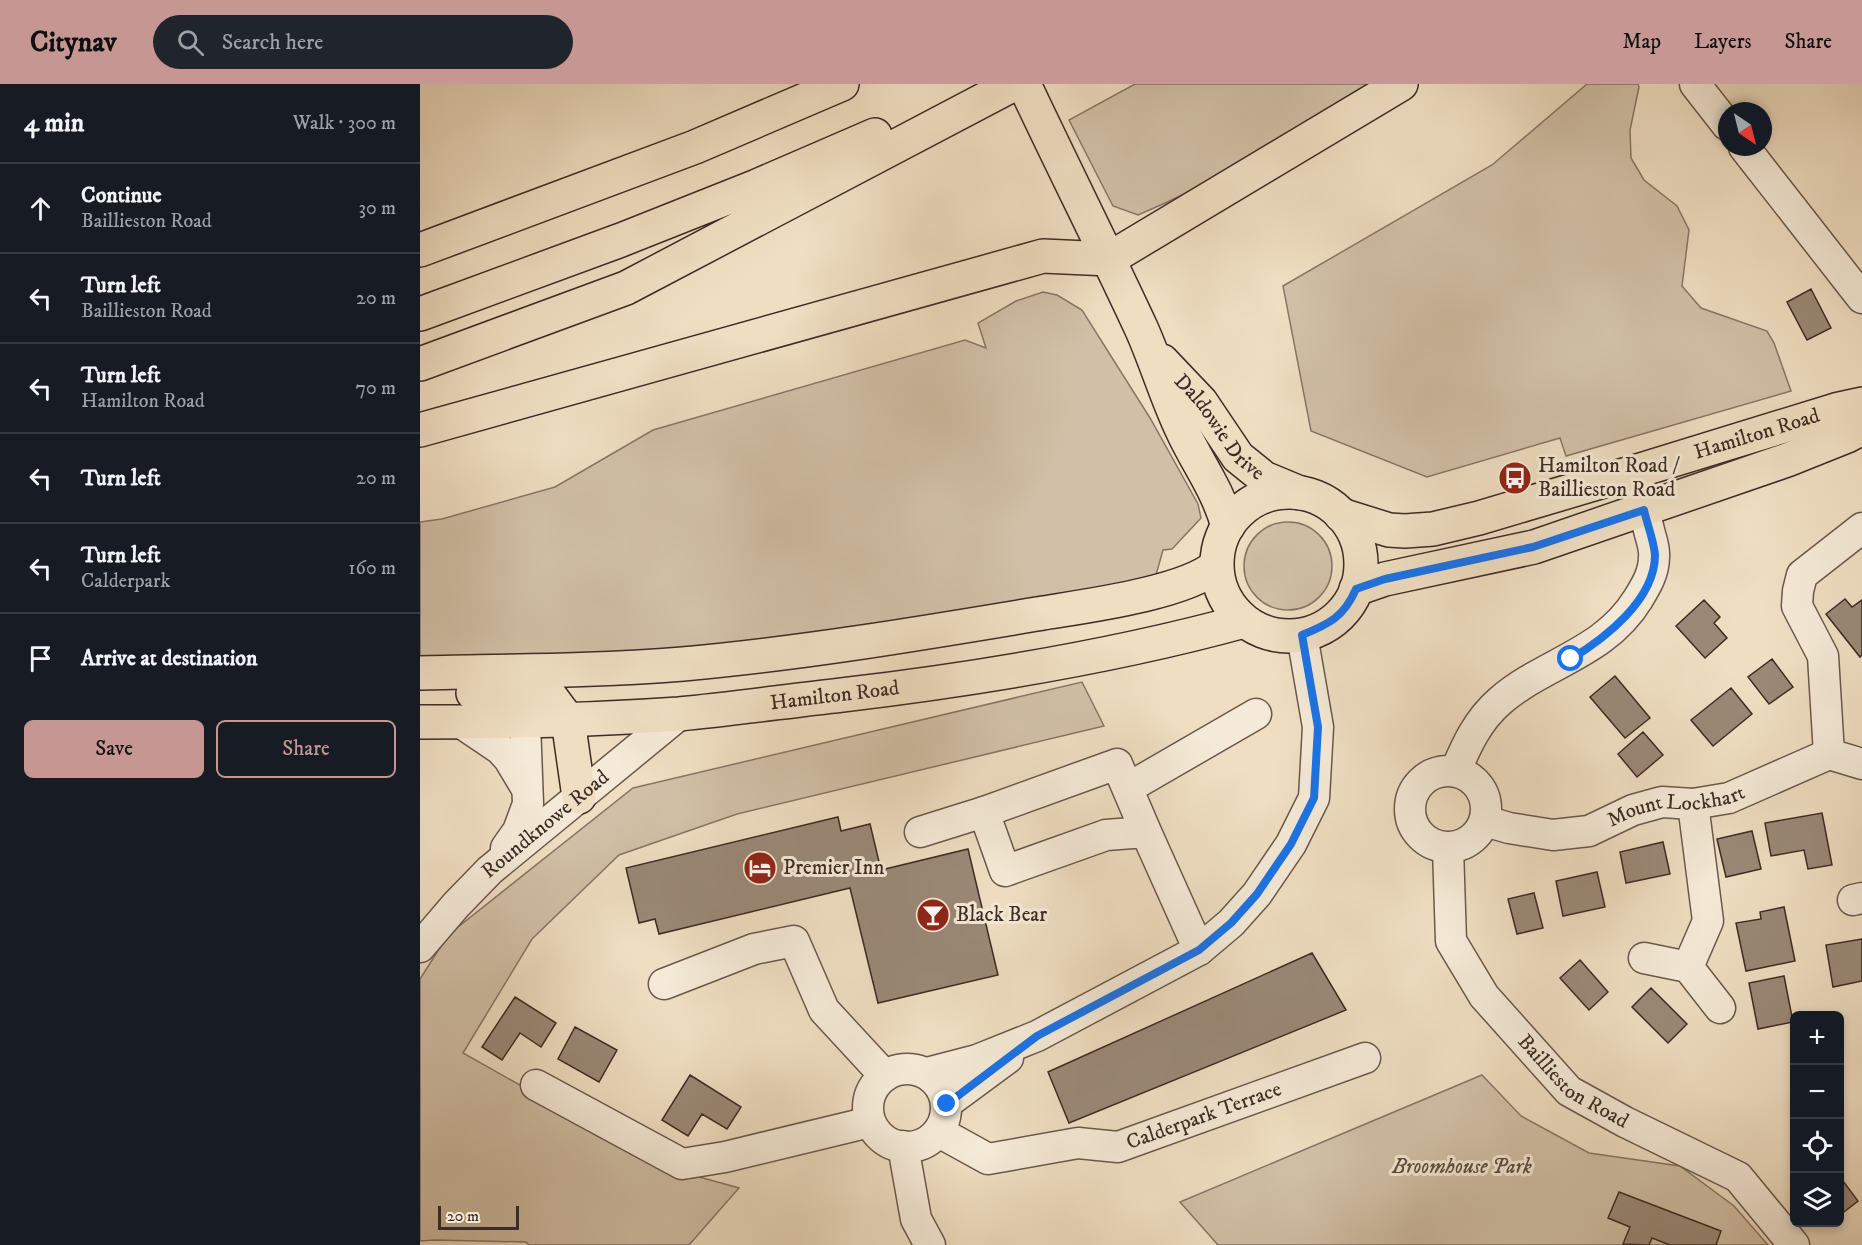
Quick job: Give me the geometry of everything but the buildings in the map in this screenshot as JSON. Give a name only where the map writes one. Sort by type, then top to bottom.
[{"type":"main road","points":[[420,250],[695,147],[842,84]]},
{"type":"main road","points":[[420,314],[757,186],[989,84]]},
{"type":"main road","points":[[420,364],[626,288],[1014,84]]},
{"type":"main road","points":[[1024,84],[1071,184],[1110,259],[1150,349],[1183,432],[1221,501],[1228,526]]},
{"type":"main road","points":[[420,430],[1043,256],[1110,259],[1401,84]]},
{"type":"main road","name":"Daldowie Drive","points":[[1150,349],[1201,402],[1238,457],[1264,478],[1300,493]]},
{"type":"main road","name":"Hamilton Road","points":[[1341,515],[1389,530],[1433,529],[1479,518],[1862,404]]},
{"type":"main road","name":"Hamilton Road","points":[[1356,589],[1385,579],[1533,547],[1786,460],[1862,428]]},
{"type":"main road","points":[[1300,493],[1315,497],[1330,505],[1353,531],[1360,553],[1360,574],[1356,589],[1343,612],[1328,625],[1302,635],[1287,636],[1264,632],[1244,621],[1228,604],[1219,582],[1216,566],[1220,542],[1228,526],[1240,512],[1256,501],[1275,494],[1300,493]]},
{"type":"main road","points":[[420,689],[454,693],[809,649],[949,629],[1124,598],[1190,582],[1216,566]]},
{"type":"main road","name":"Hamilton Road","points":[[420,722],[525,722],[680,714],[980,677],[1202,632],[1244,621]]},
{"type":"main road","points":[[420,673],[558,681]]},
{"type":"main road","points":[[558,681],[568,720],[579,797]]},
{"type":"street","points":[[1695,84],[1718,113]]},
{"type":"street","points":[[1751,156],[1862,298]]},
{"type":"street","points":[[1456,770],[1470,737],[1484,717],[1500,701],[1521,686],[1596,644],[1616,628],[1646,587],[1655,554],[1634,472]]},
{"type":"street","points":[[1862,528],[1802,575],[1797,606],[1823,656],[1829,754],[1862,764]]},
{"type":"street","points":[[927,1073],[977,1060],[1037,1036],[1199,950],[1231,923],[1257,894],[1291,844],[1314,798],[1318,727],[1302,635]]},
{"type":"street","points":[[490,870],[518,831],[528,804],[525,722],[558,681]]},
{"type":"street","name":"Roundknowe Road","points":[[420,947],[490,870],[680,714]]},
{"type":"street","points":[[1128,788],[1256,714]]},
{"type":"street","points":[[460,722],[500,749],[509,759],[528,792]]},
{"type":"street","name":"Mount Lockhart","points":[[1485,821],[1509,828],[1553,835],[1589,831],[1633,810],[1662,802],[1693,804],[1729,798],[1829,754]]},
{"type":"street","points":[[920,832],[984,812],[1117,764],[1199,950]]},
{"type":"street","points":[[1456,770],[1476,781],[1486,798],[1485,821],[1471,841],[1461,846],[1448,848],[1425,840],[1415,830],[1409,812],[1411,795],[1419,782],[1435,771],[1456,770]]},
{"type":"street","points":[[1688,967],[1708,921],[1693,804]]},
{"type":"street","points":[[984,812],[1005,871],[1106,835],[1146,832]]},
{"type":"street","name":"Baillieston Road","points":[[1448,848],[1451,941],[1484,996],[1569,1091],[1624,1122],[1738,1177],[1794,1245]]},
{"type":"street","points":[[664,984],[754,949],[794,941],[824,1010],[885,1076]]},
{"type":"street","points":[[1644,958],[1688,967],[1720,1008]]},
{"type":"street","points":[[947,1104],[1037,1036]]},
{"type":"street","name":"Calderpark Terrace","points":[[939,1132],[988,1159],[1078,1143],[1118,1147],[1365,1058]]},
{"type":"street","points":[[904,1068],[914,1068],[927,1073],[940,1085],[947,1104],[946,1117],[939,1132],[928,1142],[909,1148],[892,1144],[880,1137],[870,1122],[868,1102],[873,1089],[885,1076],[904,1068]]},
{"type":"street","points":[[536,1085],[682,1164],[725,1157],[870,1122]]},
{"type":"street","points":[[903,1146],[916,1220],[930,1245]]},
{"type":"green space","points":[[1135,84],[1376,84],[1260,155],[1200,187],[1138,215],[1113,206],[1069,120]]},
{"type":"green space","points":[[1587,84],[1638,84],[1630,130],[1631,158],[1644,180],[1677,206],[1689,230],[1682,286],[1701,308],[1767,331],[1774,343],[1791,391],[1566,456],[1560,438],[1427,477],[1311,431],[1283,286],[1492,165]]},
{"type":"green space","points":[[1043,292],[1057,295],[1082,310],[1150,418],[1198,504],[1201,518],[1172,549],[1163,550],[1156,575],[1132,586],[733,648],[420,659],[420,522],[442,519],[555,487],[653,430],[965,340],[986,348],[978,323],[1016,301]]},
{"type":"green space","points":[[1288,522],[1305,525],[1319,535],[1329,549],[1332,566],[1329,583],[1319,597],[1305,607],[1288,610],[1271,607],[1257,597],[1247,583],[1244,566],[1247,549],[1257,535],[1271,525]]},
{"type":"green space","points":[[1082,682],[1104,726],[737,814],[619,855],[532,939],[463,1053],[667,1168],[739,1188],[689,1245],[529,1245],[526,1242],[420,1241],[420,979],[448,935],[633,788]]},
{"type":"green space","name":"Broomhouse Park","points":[[1482,1075],[1521,1116],[1589,1153],[1680,1166],[1734,1206],[1768,1245],[1218,1245],[1180,1202]]},
{"type":"place","name":"Hamilton Road / Baillieston Road","points":[[1515,478]]},
{"type":"place","name":"Premier Inn","points":[[760,868]]},
{"type":"place","name":"Black Bear","points":[[933,915]]},
{"type":"route","points":[[947,1104],[1037,1036],[1199,950],[1231,923],[1257,894],[1291,844],[1314,798],[1318,727],[1302,635],[1328,625],[1351,602],[1356,589],[1385,579],[1533,547],[1644,510],[1655,554],[1646,587],[1616,628],[1596,644],[1571,659]]}]
